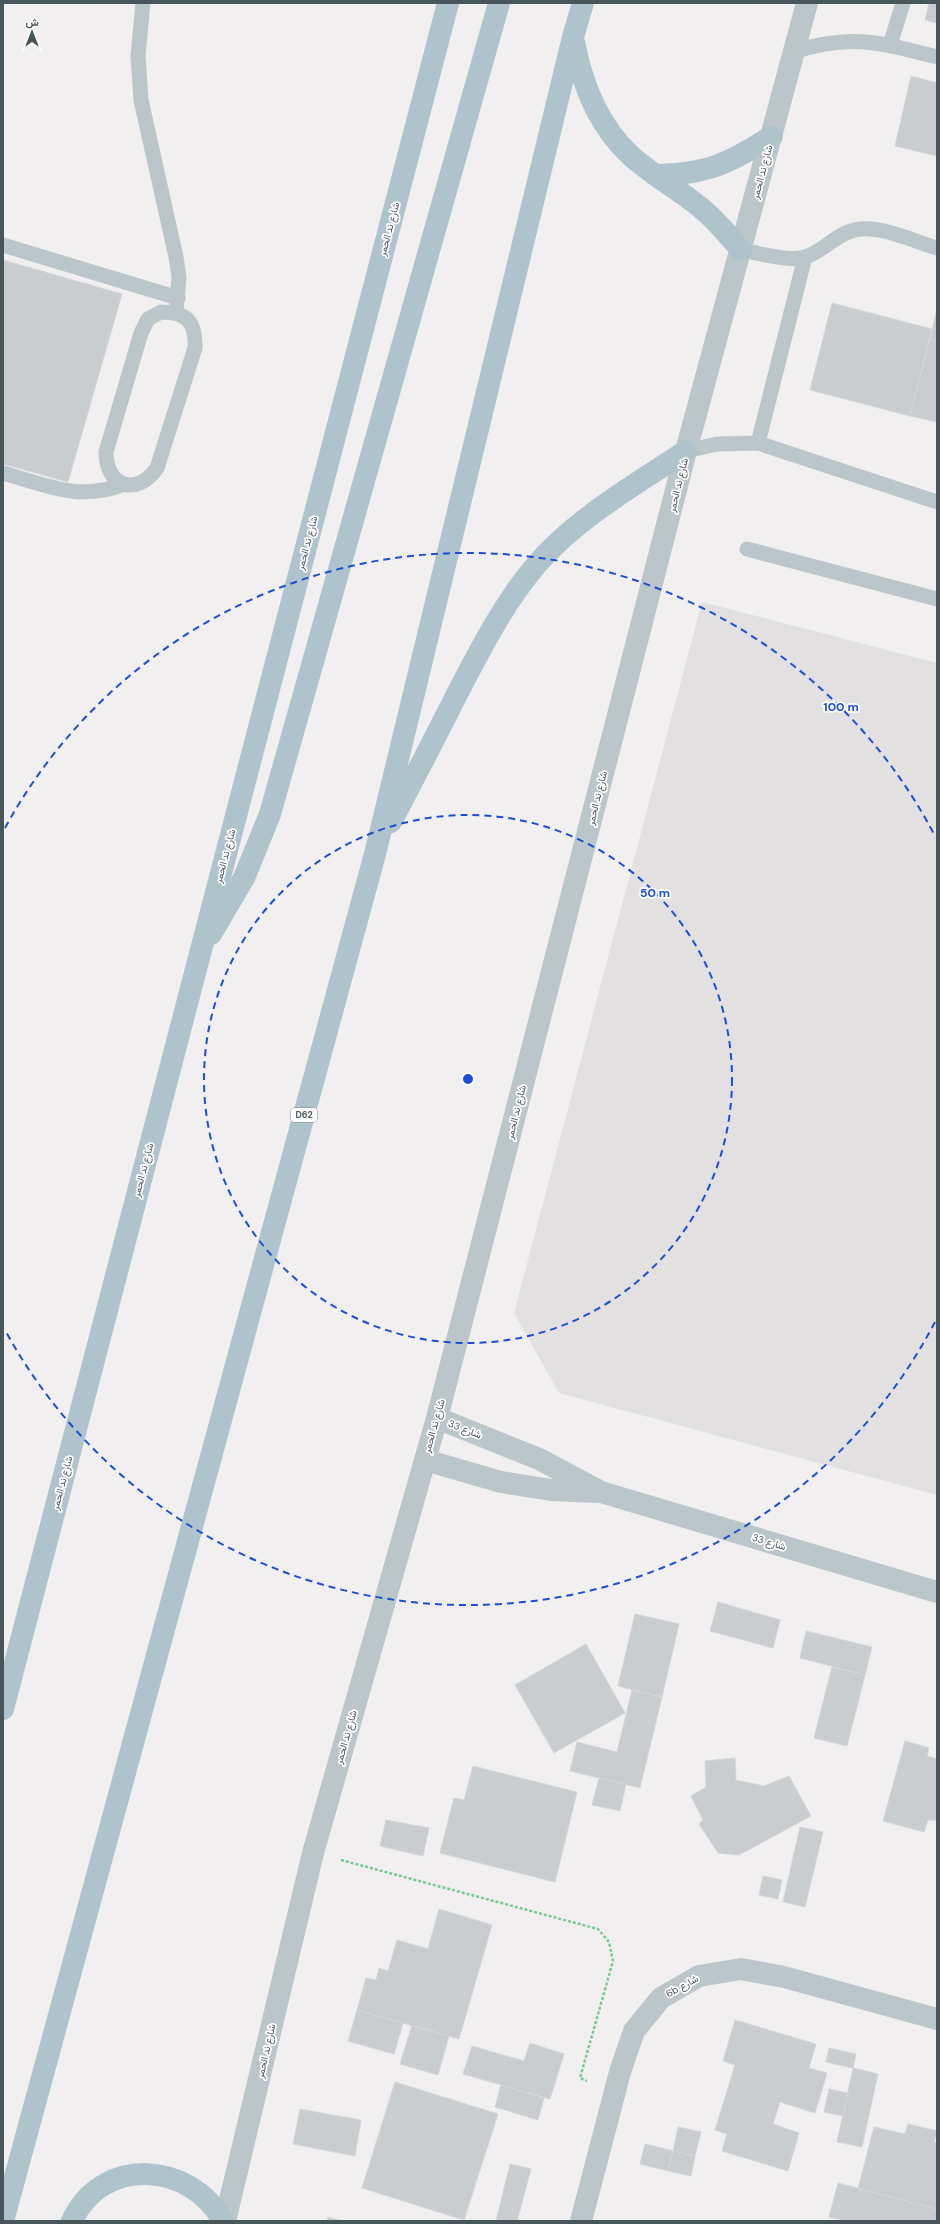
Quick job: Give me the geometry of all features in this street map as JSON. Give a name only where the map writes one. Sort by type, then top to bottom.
[{"type":"main road","name":"شارع ند الحمر","points":[[3,1709],[448,3]]},
{"type":"main road","points":[[200,953],[244,878],[270,814],[499,3]]},
{"type":"main road","name":"D62","points":[[4,2221],[375,854],[573,37],[583,3]]},
{"type":"main road","points":[[573,37],[579,70],[586,88],[608,129],[630,154],[655,175],[702,208],[741,250]]},
{"type":"main road","points":[[655,175],[686,174],[716,167],[744,154],[772,136]]},
{"type":"main road","points":[[375,854],[490,630],[513,596],[538,564],[566,535],[598,510],[686,451]]},
{"type":"main road","points":[[72,2221],[85,2202],[98,2190],[112,2182],[142,2174],[158,2174],[177,2179],[195,2189],[217,2210],[224,2221]]},
{"type":"street","name":"شارع ند الحمر","points":[[224,2221],[313,1853],[437,1418],[686,451],[807,3]]},
{"type":"street","name":"شارع 33","points":[[437,1418],[531,1455],[601,1492],[937,1592]]},
{"type":"street","name":"شارع 33","points":[[425,1460],[520,1486],[551,1490],[601,1492]]},
{"type":"street","name":"6b شارع","points":[[581,2221],[615,2092],[634,2031],[661,1998],[699,1976],[741,1969],[784,1977],[937,2019]]},
{"type":"lane","points":[[144,3],[138,56],[141,100],[176,257],[177,305]]},
{"type":"lane","points":[[890,45],[903,3]]},
{"type":"lane","points":[[794,52],[831,42],[854,40],[890,45],[937,57]]},
{"type":"lane","points":[[741,250],[793,258],[805,257],[818,252],[842,234],[858,229],[876,229],[937,248]]},
{"type":"lane","points":[[3,245],[177,305],[189,320],[196,333],[195,348],[157,468],[149,479],[137,485],[124,484],[98,492],[76,493],[3,474]]},
{"type":"lane","points":[[758,443],[805,257]]},
{"type":"lane","points":[[124,484],[112,477],[106,465],[106,452],[141,333],[148,319],[177,305]]},
{"type":"lane","points":[[686,451],[717,444],[758,443],[937,502]]},
{"type":"lane","points":[[747,549],[937,600]]},
{"type":"path","points":[[313,1853],[598,1929],[609,1942],[613,1961],[580,2078],[615,2092]]},
{"type":"shaded area","points":[[702,602],[937,663],[937,1495],[559,1393],[514,1313]]},
{"type":"building","points":[[929,3],[937,3],[937,23],[925,20]]},
{"type":"building","points":[[911,76],[937,83],[937,156],[895,146]]},
{"type":"building","points":[[3,260],[122,294],[68,482],[3,464]]},
{"type":"building","points":[[832,303],[932,329],[910,416],[810,390]]},
{"type":"building","points":[[937,309],[937,341],[930,339]]},
{"type":"building","points":[[930,339],[937,341],[937,422],[910,416]]},
{"type":"building","points":[[718,1602],[780,1620],[773,1648],[710,1631]]},
{"type":"building","points":[[635,1614],[679,1624],[662,1697],[618,1686]]},
{"type":"building","points":[[806,1631],[872,1647],[865,1675],[800,1658]]},
{"type":"building","points":[[586,1644],[625,1713],[554,1753],[515,1685]]},
{"type":"building","points":[[832,1667],[865,1675],[847,1746],[814,1738]]},
{"type":"building","points":[[632,1690],[662,1697],[640,1788],[570,1771],[577,1742],[617,1752]]},
{"type":"building","points":[[905,1741],[929,1748],[927,1756],[937,1759],[937,1820],[928,1820],[924,1832],[883,1821]]},
{"type":"building","points":[[735,1758],[736,1780],[764,1786],[789,1776],[811,1816],[739,1855],[718,1853],[699,1824],[703,1820],[691,1796],[706,1787],[705,1761]]},
{"type":"building","points":[[473,1766],[577,1792],[555,1882],[440,1853],[454,1798],[464,1800]]},
{"type":"building","points":[[599,1778],[626,1784],[620,1811],[592,1805]]},
{"type":"building","points":[[386,1820],[429,1828],[423,1856],[380,1846]]},
{"type":"building","points":[[800,1827],[823,1832],[805,1907],[783,1902]]},
{"type":"building","points":[[763,1876],[782,1880],[778,1899],[759,1895]]},
{"type":"building","points":[[439,1909],[492,1925],[459,2039],[357,2010],[366,1978],[376,1980],[379,1968],[388,1971],[397,1940],[428,1949]]},
{"type":"building","points":[[357,2010],[403,2023],[394,2054],[348,2041]]},
{"type":"building","points":[[735,2020],[816,2044],[809,2068],[827,2073],[815,2113],[780,2102],[773,2124],[799,2133],[788,2171],[722,2151],[727,2134],[715,2130],[735,2065],[723,2061]]},
{"type":"building","points":[[412,2025],[449,2036],[438,2075],[400,2064]]},
{"type":"building","points":[[530,2043],[564,2054],[550,2099],[463,2074],[472,2046],[524,2061]]},
{"type":"building","points":[[829,2048],[856,2054],[853,2068],[826,2062]]},
{"type":"building","points":[[853,2068],[878,2074],[862,2147],[837,2142]]},
{"type":"building","points":[[395,2082],[498,2114],[464,2220],[362,2188]]},
{"type":"building","points":[[501,2085],[544,2098],[538,2120],[495,2107]]},
{"type":"building","points":[[829,2089],[848,2093],[843,2116],[824,2112]]},
{"type":"building","points":[[300,2109],[361,2120],[355,2156],[293,2144]]},
{"type":"building","points":[[908,2124],[937,2131],[934,2142],[937,2143],[937,2209],[858,2189],[874,2127],[905,2134]]},
{"type":"building","points":[[678,2127],[701,2132],[695,2156],[673,2151]]},
{"type":"building","points":[[645,2144],[673,2151],[668,2171],[640,2164]]},
{"type":"building","points":[[673,2151],[695,2156],[691,2176],[668,2171]]},
{"type":"building","points":[[510,2164],[531,2169],[517,2221],[496,2221]]},
{"type":"building","points":[[838,2183],[937,2209],[937,2221],[846,2221],[829,2217]]},
{"type":"building","points":[[328,2217],[342,2221],[327,2221]]}]
